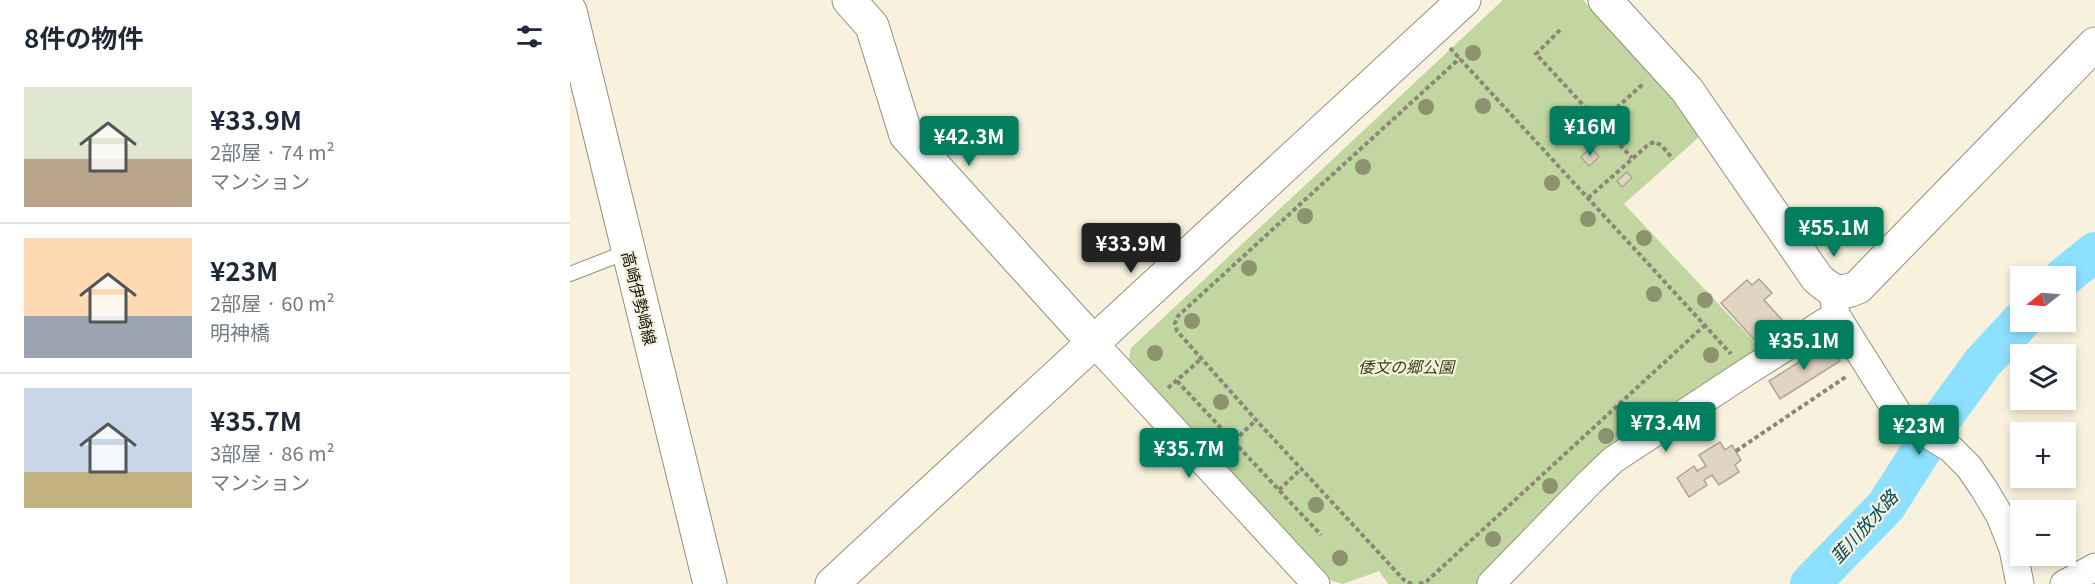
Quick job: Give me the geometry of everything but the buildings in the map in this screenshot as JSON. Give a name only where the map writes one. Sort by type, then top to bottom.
[{"type":"street","points":[[849,0],[872,26],[906,135],[1316,584]]},
{"type":"street","points":[[832,584],[1464,0]]},
{"type":"street","points":[[1605,0],[1687,90],[1817,278],[1827,288],[1901,418],[1951,450],[1969,467],[2000,516],[2013,549],[2020,584]]},
{"type":"street","name":"高崎伊勢崎線","points":[[572,28],[710,584]]},
{"type":"street","points":[[1491,584],[1613,460],[1745,373],[1848,292],[1858,287],[2095,44]]},
{"type":"street","points":[[2064,584],[2095,567]]},
{"type":"lane","points":[[570,274],[629,251]]},
{"type":"path","points":[[1560,30],[1536,54],[1632,158]]},
{"type":"path","points":[[1447,45],[1732,356]]},
{"type":"path","points":[[1412,584],[1404,580],[1256,420],[1177,331],[1175,323],[1178,316],[1460,58]]},
{"type":"path","points":[[1600,123],[1650,77]]},
{"type":"path","points":[[1588,198],[1649,144],[1655,142],[1662,146],[1673,159]]},
{"type":"path","points":[[1419,584],[1427,580],[1705,325]]},
{"type":"path","points":[[1161,395],[1201,359]]},
{"type":"path","points":[[1736,451],[1868,363]]},
{"type":"path","points":[[1177,381],[1321,535]]},
{"type":"path","points":[[1234,441],[1256,420]]},
{"type":"path","points":[[1280,490],[1301,469]]},
{"type":"green space","name":"倭文の郷公園","points":[[1503,0],[1583,0],[1671,95],[1700,136],[1624,204],[1763,351],[1600,457],[1476,584],[1388,584],[1379,571],[1343,584],[1326,579],[1128,363],[1131,348]]},
{"type":"waterway","name":"韮川放水路","points":[[2076,267],[2095,252]]},
{"type":"waterway","name":"韮川放水路","points":[[1810,584],[1886,506],[1942,418],[1983,362],[2011,332]]}]
